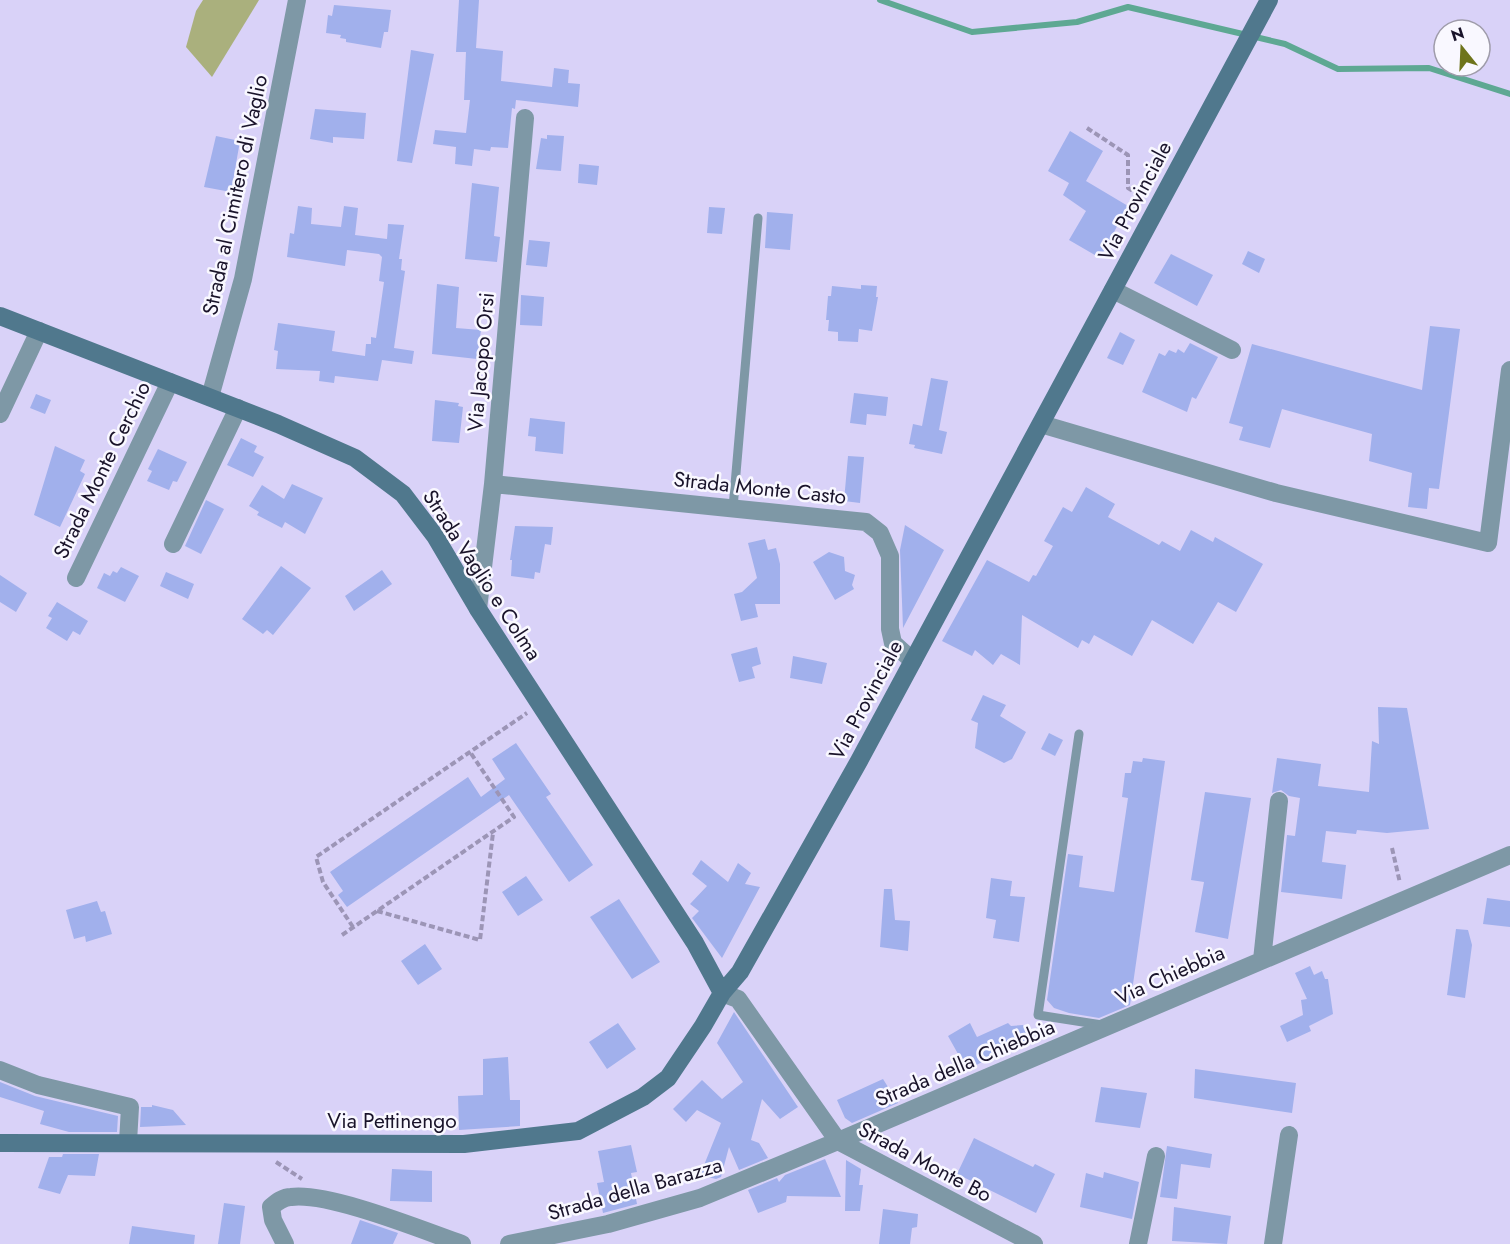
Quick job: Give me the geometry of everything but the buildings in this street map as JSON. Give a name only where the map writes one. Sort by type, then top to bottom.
[{"type":"main road","name":"Via Provinciale","points":[[722,993],[740,972],[913,661],[1269,0]]},
{"type":"main road","name":"Strada Vaglio e Colma","points":[[0,316],[238,408],[356,458],[403,494],[435,536],[478,609],[695,943],[722,993]]},
{"type":"main road","name":"Via Pettinengo","points":[[0,1143],[464,1144],[578,1131],[643,1097],[668,1078],[722,993]]},
{"type":"street","name":"Strada al Cimitero di Vaglio","points":[[210,397],[243,279],[297,0]]},
{"type":"street","name":"Via Jacopo Orsi","points":[[478,609],[493,484],[525,118]]},
{"type":"street","points":[[1113,290],[1232,350]]},
{"type":"street","points":[[0,414],[39,331]]},
{"type":"street","points":[[1041,424],[1276,493],[1488,543],[1510,370]]},
{"type":"street","name":"Strada Monte Cerchio","points":[[76,578],[170,382]]},
{"type":"street","points":[[173,544],[238,408]]},
{"type":"street","name":"Strada Monte Casto","points":[[493,484],[866,522],[880,533],[890,556],[893,643],[913,661]]},
{"type":"street","points":[[1262,960],[1280,801]]},
{"type":"street","name":"Via Chiebbia","points":[[1110,1026],[1403,898],[1510,855]]},
{"type":"street","name":"Strada Monte Bo","points":[[722,993],[738,999],[838,1142],[1034,1244]]},
{"type":"street","name":"Strada della Chiebbia","points":[[838,1142],[1110,1026]]},
{"type":"street","points":[[0,1070],[38,1085],[130,1107],[128,1142]]},
{"type":"street","points":[[1273,1244],[1289,1135]]},
{"type":"street","name":"Strada della Barazza","points":[[509,1244],[608,1224],[700,1198],[838,1142]]},
{"type":"street","points":[[1138,1244],[1156,1156]]},
{"type":"street","points":[[285,1244],[273,1220],[271,1207],[289,1197],[317,1199],[354,1208],[462,1244]]},
{"type":"lane","points":[[733,508],[758,218]]},
{"type":"lane","name":"Via Chiebbia","points":[[1079,734],[1038,1015],[1110,1026]]},
{"type":"path","points":[[1087,128],[1128,155],[1128,188],[1158,207]]},
{"type":"path","points":[[353,927],[323,882],[316,857],[540,705]]},
{"type":"path","points":[[342,935],[514,817],[470,752]]},
{"type":"path","points":[[376,911],[480,940],[493,832]]},
{"type":"path","points":[[1392,848],[1403,898]]},
{"type":"path","points":[[264,1143],[265,1154],[319,1191],[317,1199]]},
{"type":"green space","points":[[203,0],[259,0],[212,77],[186,47],[196,11]]},
{"type":"waterway","points":[[880,0],[972,32],[1077,22],[1128,7],[1285,44],[1338,69],[1429,68],[1510,94]]}]
